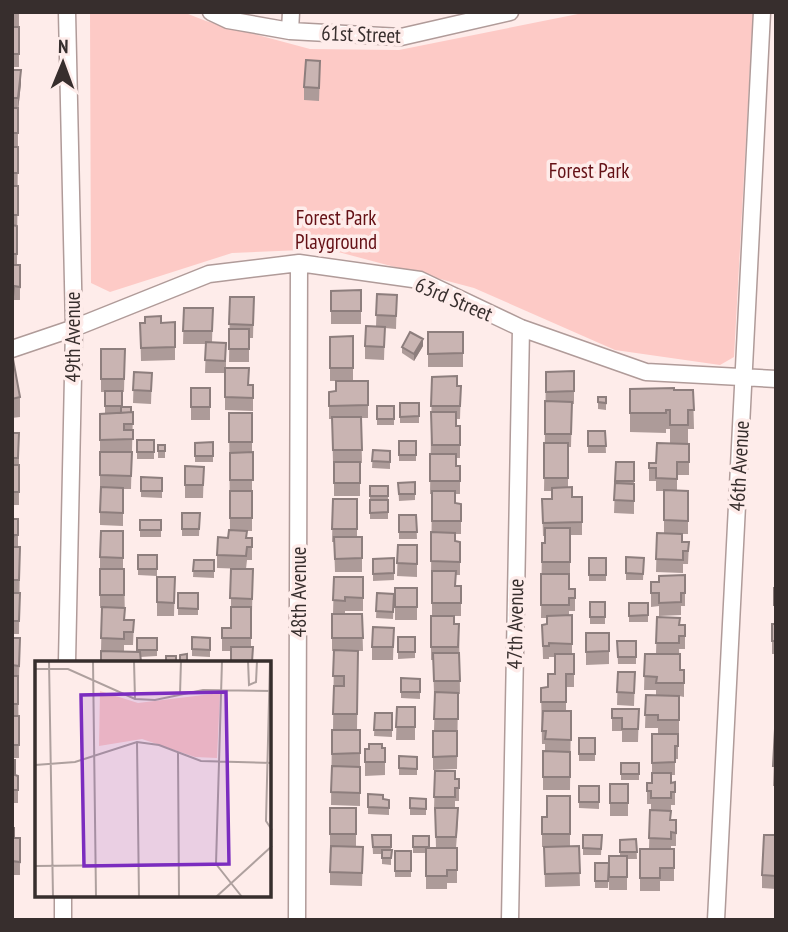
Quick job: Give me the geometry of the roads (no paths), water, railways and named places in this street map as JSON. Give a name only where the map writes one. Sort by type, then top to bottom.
[{"type":"street","name":"49th Avenue","points":[[67,12],[74,328],[68,661]]},
{"type":"street","name":"61st Street","points":[[211,12],[228,20],[290,31],[401,37],[510,12]]},
{"type":"street","points":[[290,31],[291,12]]},
{"type":"street","name":"46th Avenue","points":[[716,920],[762,12]]},
{"type":"street","name":"63rd Street","points":[[12,349],[74,328],[209,274],[299,264],[420,280],[521,328],[646,372],[776,379]]},
{"type":"street","name":"48th Avenue","points":[[296,920],[299,264]]},
{"type":"street","name":"47th Avenue","points":[[510,920],[521,328]]},
{"type":"street","points":[[63,897],[63,920]]},
{"type":"park label","name":"Forest Park","points":[[589,170]]},
{"type":"park label","name":"Forest Park Playground","points":[[336,229]]}]
